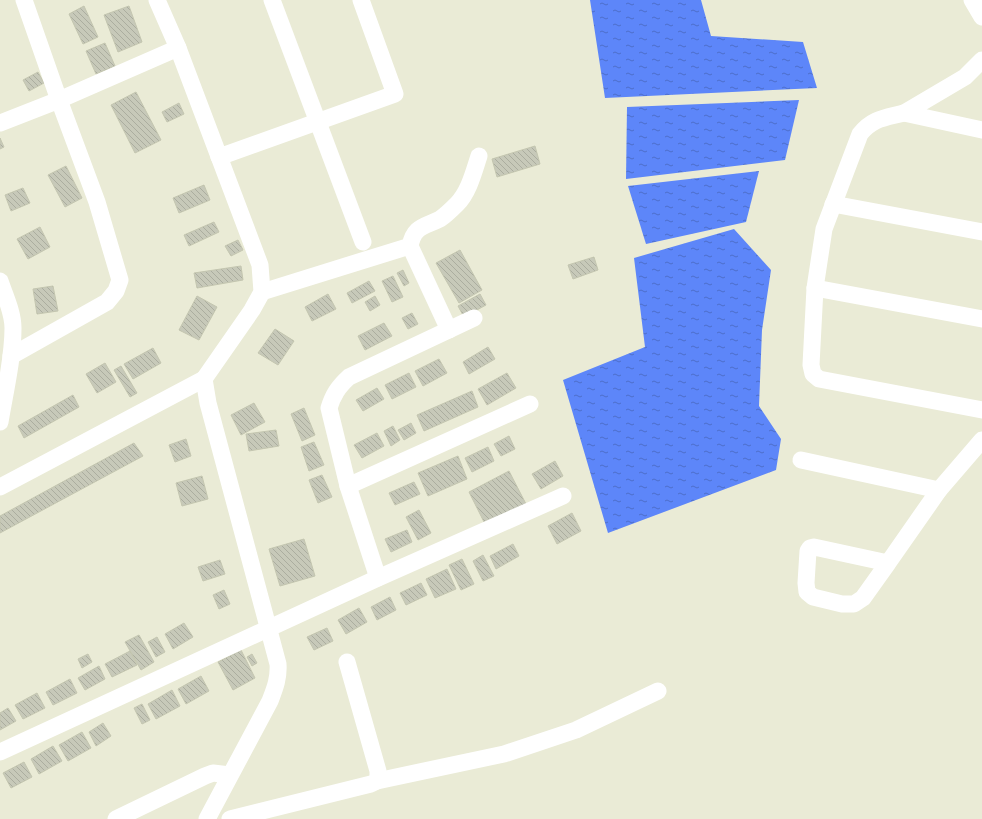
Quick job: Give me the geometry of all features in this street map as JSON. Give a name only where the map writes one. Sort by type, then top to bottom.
[{"type":"street","points":[[11,356],[107,302],[116,290],[120,280],[97,202],[24,0]]},
{"type":"street","points":[[0,487],[204,379],[252,310],[262,292],[260,265],[178,48],[157,0]]},
{"type":"street","points":[[272,0],[363,242]]},
{"type":"street","points":[[219,157],[395,94],[361,0]]},
{"type":"street","points":[[972,0],[982,17]]},
{"type":"street","points":[[0,123],[59,100],[178,48]]},
{"type":"street","points":[[982,60],[965,77],[904,113],[877,120],[867,125],[860,134],[824,229],[815,288],[811,365],[813,374],[819,379],[982,410]]},
{"type":"street","points":[[904,113],[982,130]]},
{"type":"street","points":[[448,330],[410,246],[412,236],[420,228],[442,218],[458,203],[468,187],[479,156]]},
{"type":"street","points":[[833,204],[982,232]]},
{"type":"street","points":[[262,292],[410,246]]},
{"type":"street","points":[[0,281],[10,309],[13,328],[11,356],[0,422]]},
{"type":"street","points":[[815,288],[982,319]]},
{"type":"street","points":[[378,578],[348,486],[328,408],[339,386],[349,377],[474,318]]},
{"type":"street","points":[[204,379],[208,403],[278,664],[278,682],[270,701],[207,819]]},
{"type":"street","points":[[348,486],[530,404]]},
{"type":"street","points":[[888,563],[814,547],[810,548],[808,551],[806,583],[808,592],[813,597],[842,604],[854,604],[863,598],[888,563],[939,490],[982,440]]},
{"type":"street","points":[[801,460],[939,490]]},
{"type":"street","points":[[0,752],[378,578],[563,496]]},
{"type":"street","points":[[347,662],[378,771],[377,781]]},
{"type":"street","points":[[230,819],[371,784],[377,781],[504,754],[576,730],[658,692]]},
{"type":"street","points":[[116,819],[205,776],[213,773],[230,775]]},
{"type":"water","points":[[590,0],[701,0],[711,36],[803,42],[817,88],[605,98]]},
{"type":"water","points":[[799,100],[785,160],[626,179],[627,107]]},
{"type":"water","points":[[759,171],[746,222],[646,244],[628,186]]},
{"type":"water","points":[[734,229],[771,270],[762,330],[759,406],[781,439],[776,470],[608,533],[563,380],[645,347],[634,258]]},
{"type":"building","points":[[84,6],[98,37],[83,44],[69,14]]},
{"type":"building","points":[[129,6],[142,42],[118,52],[104,15]]},
{"type":"building","points":[[105,43],[115,66],[96,74],[86,51]]},
{"type":"building","points":[[38,72],[44,83],[29,91],[23,80]]},
{"type":"building","points":[[136,92],[161,140],[135,153],[111,105]]},
{"type":"building","points":[[179,103],[184,114],[167,122],[162,112]]},
{"type":"building","points":[[0,138],[4,147],[0,149]]},
{"type":"building","points":[[535,146],[540,164],[497,177],[492,159]]},
{"type":"building","points":[[66,166],[82,198],[65,207],[48,175]]},
{"type":"building","points":[[204,185],[210,200],[179,213],[173,198]]},
{"type":"building","points":[[23,188],[30,203],[11,211],[5,195]]},
{"type":"building","points":[[214,222],[219,232],[189,246],[184,235]]},
{"type":"building","points":[[40,227],[50,247],[28,259],[17,239]]},
{"type":"building","points":[[238,240],[243,250],[231,256],[225,246]]},
{"type":"building","points":[[460,250],[482,290],[459,303],[436,263]]},
{"type":"building","points":[[594,257],[598,270],[573,279],[568,265]]},
{"type":"building","points":[[241,266],[243,280],[197,288],[194,273]]},
{"type":"building","points":[[403,270],[409,283],[404,286],[397,273]]},
{"type":"building","points":[[393,276],[403,297],[392,302],[382,281]]},
{"type":"building","points":[[369,281],[375,291],[352,303],[347,293]]},
{"type":"building","points":[[53,286],[58,311],[37,314],[33,289]]},
{"type":"building","points":[[328,294],[336,309],[312,321],[305,307]]},
{"type":"building","points":[[480,294],[486,305],[464,317],[458,306]]},
{"type":"building","points":[[197,296],[217,307],[199,340],[179,330]]},
{"type":"building","points":[[375,296],[380,305],[370,311],[365,302]]},
{"type":"building","points":[[412,313],[418,324],[408,329],[402,318]]},
{"type":"building","points":[[384,323],[392,336],[365,350],[358,336]]},
{"type":"building","points":[[275,329],[294,341],[278,365],[258,353]]},
{"type":"building","points":[[488,347],[495,359],[469,374],[463,362]]},
{"type":"building","points":[[153,348],[161,363],[133,379],[124,364]]},
{"type":"building","points":[[439,359],[447,373],[423,386],[415,371]]},
{"type":"building","points":[[105,363],[116,382],[97,393],[86,374]]},
{"type":"building","points":[[121,366],[137,393],[130,397],[114,370]]},
{"type":"building","points":[[409,373],[416,387],[392,399],[385,385]]},
{"type":"building","points":[[507,373],[516,388],[487,405],[478,389]]},
{"type":"building","points":[[377,388],[384,399],[363,411],[356,400]]},
{"type":"building","points":[[472,391],[478,407],[424,431],[417,415]]},
{"type":"building","points":[[73,395],[79,407],[24,438],[18,426]]},
{"type":"building","points":[[254,403],[265,422],[241,435],[231,415]]},
{"type":"building","points":[[304,408],[315,435],[302,441],[291,414]]},
{"type":"building","points":[[411,423],[416,433],[404,440],[398,430]]},
{"type":"building","points":[[393,426],[400,440],[391,446],[384,431]]},
{"type":"building","points":[[276,430],[279,446],[249,451],[246,434]]},
{"type":"building","points":[[377,433],[384,446],[362,458],[354,445]]},
{"type":"building","points":[[509,436],[515,449],[501,456],[494,444]]},
{"type":"building","points":[[186,439],[191,456],[175,462],[169,445]]},
{"type":"building","points":[[314,442],[324,465],[309,471],[301,447]]},
{"type":"building","points":[[134,443],[143,456],[0,533],[0,516]]},
{"type":"building","points":[[488,447],[494,461],[472,472],[465,458]]},
{"type":"building","points":[[458,456],[467,479],[428,496],[418,473]]},
{"type":"building","points":[[555,461],[563,476],[541,489],[532,474]]},
{"type":"building","points":[[509,471],[526,504],[484,522],[469,492]]},
{"type":"building","points":[[322,475],[332,497],[318,503],[309,480]]},
{"type":"building","points":[[202,476],[208,499],[182,506],[176,483]]},
{"type":"building","points":[[414,482],[420,494],[395,505],[389,493]]},
{"type":"building","points":[[419,510],[431,533],[418,540],[406,517]]},
{"type":"building","points":[[572,513],[581,531],[557,544],[548,526]]},
{"type":"building","points":[[407,530],[412,542],[391,552],[385,539]]},
{"type":"building","points":[[304,539],[315,576],[280,586],[269,549]]},
{"type":"building","points":[[513,544],[519,556],[496,569],[490,556]]},
{"type":"building","points":[[483,555],[494,576],[483,581],[473,561]]},
{"type":"building","points":[[462,559],[474,584],[461,590],[449,565]]},
{"type":"building","points":[[220,560],[225,574],[203,581],[198,567]]},
{"type":"building","points":[[447,569],[456,589],[435,598],[426,579]]},
{"type":"building","points":[[421,583],[427,595],[406,605],[400,593]]},
{"type":"building","points":[[224,590],[230,604],[219,609],[213,595]]},
{"type":"building","points":[[390,597],[396,610],[377,620],[371,607]]},
{"type":"building","points":[[359,608],[367,622],[346,634],[338,620]]},
{"type":"building","points":[[184,623],[193,637],[173,649],[165,634]]},
{"type":"building","points":[[327,628],[333,641],[314,650],[307,637]]},
{"type":"building","points":[[139,635],[154,662],[141,670],[125,642]]},
{"type":"building","points":[[157,637],[165,652],[156,657],[148,642]]},
{"type":"building","points":[[241,650],[255,678],[233,690],[218,662]]},
{"type":"building","points":[[130,651],[137,665],[112,677],[105,664]]},
{"type":"building","points":[[88,654],[92,662],[82,668],[78,659]]},
{"type":"building","points":[[252,654],[257,663],[252,666],[247,657]]},
{"type":"building","points":[[99,666],[105,679],[85,690],[78,678]]},
{"type":"building","points":[[201,676],[209,691],[186,704],[178,689]]},
{"type":"building","points":[[70,679],[77,693],[53,705],[46,692]]},
{"type":"building","points":[[172,690],[180,706],[156,719],[148,704]]},
{"type":"building","points":[[37,693],[45,708],[23,719],[15,705]]},
{"type":"building","points":[[142,704],[150,720],[142,724],[134,708]]},
{"type":"building","points":[[8,708],[16,721],[0,730],[0,713]]},
{"type":"building","points":[[103,723],[111,736],[96,746],[89,732]]},
{"type":"building","points":[[82,732],[91,748],[68,761],[59,745]]},
{"type":"building","points":[[53,746],[62,761],[39,774],[31,759]]},
{"type":"building","points":[[24,762],[32,777],[11,788],[3,773]]}]
